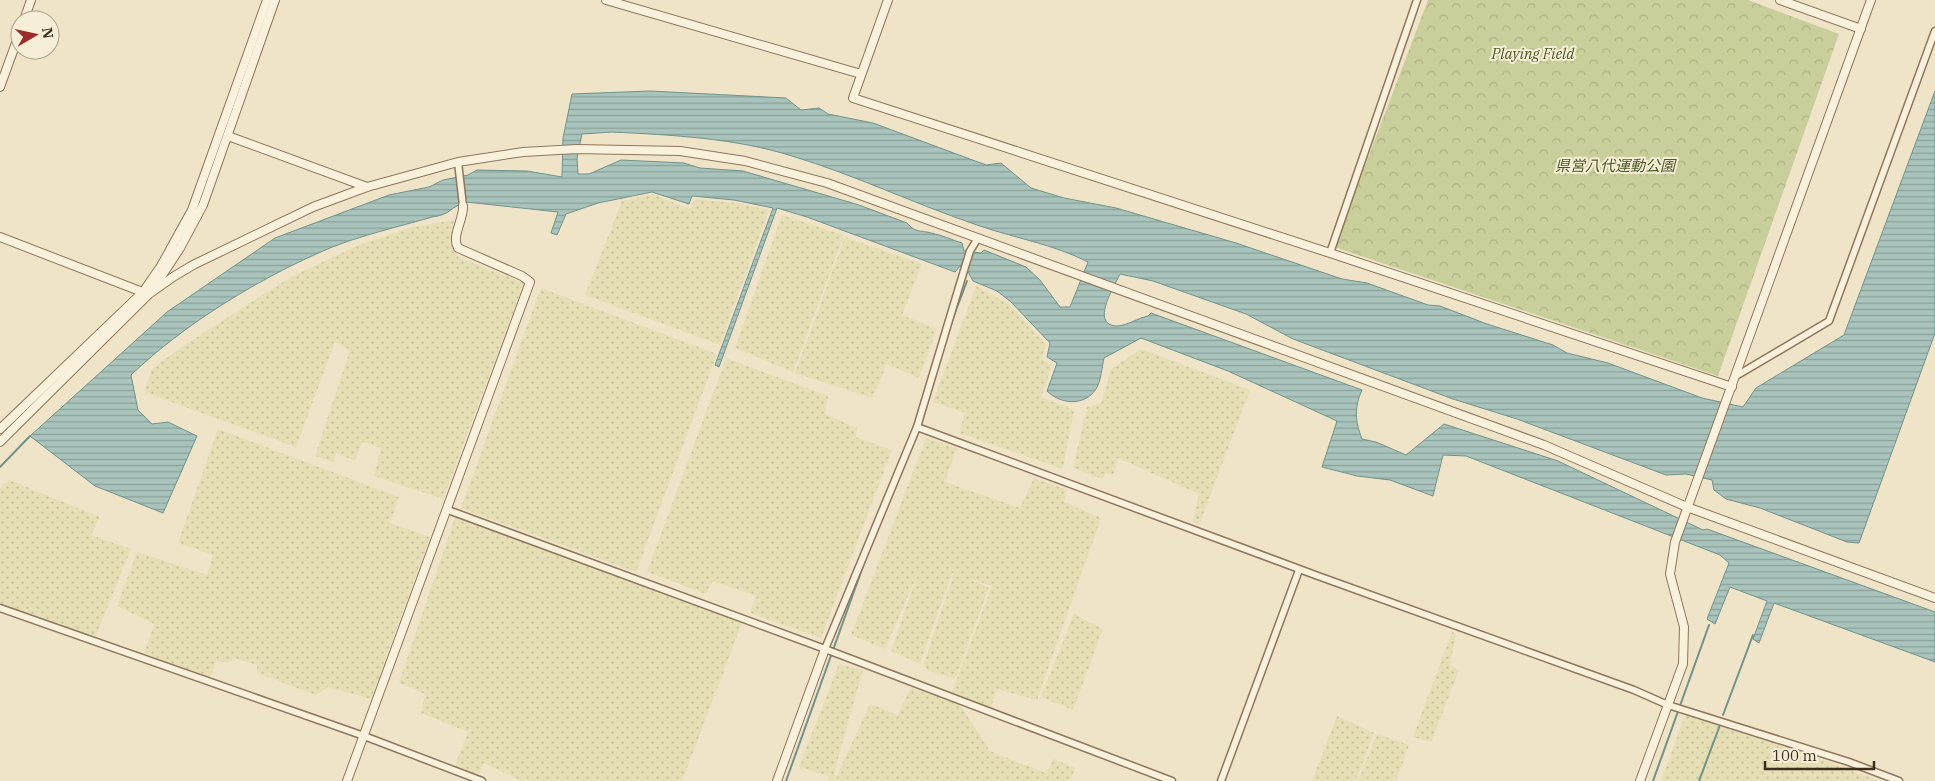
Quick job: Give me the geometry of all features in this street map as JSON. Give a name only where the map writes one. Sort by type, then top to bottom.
[{"type":"street","points":[[146,293],[192,210],[268,0]]},
{"type":"street","points":[[0,442],[146,293],[180,248],[203,205],[275,0]]},
{"type":"street","points":[[606,0],[861,74]]},
{"type":"street","points":[[888,0],[853,98],[1330,253],[1732,387]]},
{"type":"street","points":[[1330,253],[1416,0]]},
{"type":"street","points":[[1780,0],[1861,29]]},
{"type":"street","points":[[1640,781],[1684,664],[1686,647],[1684,626],[1670,574],[1675,542],[1871,0]]},
{"type":"street","points":[[1736,376],[1829,321],[1935,31]]},
{"type":"street","points":[[0,88],[10,60]]},
{"type":"street","points":[[228,136],[367,186]]},
{"type":"street","points":[[0,429],[146,293],[193,265],[313,208],[367,186],[458,162],[523,152],[577,149],[653,149],[745,160],[827,183],[1544,445],[1687,507],[1935,598]]},
{"type":"street","points":[[347,781],[448,510],[530,282],[522,276],[458,248],[456,237],[464,213],[458,162]]},
{"type":"street","points":[[0,237],[146,293]]},
{"type":"street","points":[[776,781],[917,427],[970,251],[978,238]]},
{"type":"street","points":[[917,427],[1300,570],[1625,686],[1668,705],[1683,708],[1899,781]]},
{"type":"street","points":[[448,510],[829,651],[1172,781]]},
{"type":"street","points":[[1221,781],[1300,570]]},
{"type":"street","points":[[0,608],[364,736],[482,781]]},
{"type":"shaded area","points":[[653,194],[689,209],[695,199],[736,203],[769,210],[720,345],[585,295],[622,201]]},
{"type":"shaded area","points":[[782,215],[844,235],[793,372],[735,348]]},
{"type":"shaded area","points":[[454,220],[451,244],[458,257],[524,283],[443,499],[374,476],[381,448],[362,442],[355,461],[336,453],[334,462],[315,456],[350,350],[335,342],[296,447],[144,392],[152,369],[186,344],[291,277],[361,244],[413,227]]},
{"type":"shaded area","points":[[845,237],[922,264],[902,315],[937,329],[919,378],[887,364],[872,398],[795,373]]},
{"type":"shaded area","points":[[976,286],[1009,304],[1046,345],[1041,359],[1052,365],[1041,397],[1074,410],[1063,469],[959,433],[965,413],[933,402]]},
{"type":"shaded area","points":[[541,288],[717,354],[636,572],[461,508]]},
{"type":"shaded area","points":[[1141,349],[1250,390],[1199,525],[1193,522],[1199,494],[1118,458],[1113,476],[1106,473],[1102,479],[1073,468],[1087,407],[1101,403],[1111,369]]},
{"type":"shaded area","points":[[726,358],[828,396],[825,414],[857,428],[856,437],[892,450],[821,638],[750,613],[756,596],[713,581],[706,594],[647,572]]},
{"type":"shaded area","points":[[218,429],[399,497],[390,523],[430,537],[371,699],[328,687],[316,695],[257,673],[257,665],[234,658],[229,663],[216,661],[210,678],[144,653],[154,624],[117,606],[137,552],[207,575],[213,555],[178,543]]},
{"type":"shaded area","points":[[926,438],[957,448],[945,482],[1020,508],[1034,478],[1067,490],[1064,502],[1101,518],[1037,700],[997,689],[991,707],[952,692],[992,586],[969,579],[989,588],[955,679],[927,670],[924,663],[954,573],[952,573],[920,664],[891,651],[918,573],[885,649],[851,635]]},
{"type":"shaded area","points":[[9,480],[100,517],[91,535],[131,549],[95,638],[0,603],[0,488]]},
{"type":"shaded area","points":[[455,517],[742,623],[682,781],[521,781],[484,763],[478,776],[454,768],[468,732],[421,713],[425,694],[399,683]]},
{"type":"shaded area","points":[[1074,614],[1103,629],[1073,710],[1041,697]]},
{"type":"shaded area","points":[[1452,632],[1456,634],[1450,665],[1459,670],[1431,742],[1413,737]]},
{"type":"shaded area","points":[[839,664],[863,670],[835,769],[835,780],[870,704],[898,715],[910,689],[956,699],[990,751],[1046,773],[1054,759],[1075,768],[1070,781],[828,781],[829,776],[799,767]]},
{"type":"shaded area","points":[[1687,710],[1880,781],[1661,781]]},
{"type":"shaded area","points":[[1337,716],[1374,733],[1356,781],[1312,781]]},
{"type":"shaded area","points":[[1377,734],[1409,745],[1396,781],[1358,781]]},
{"type":"green space","name":"県営八代運動公園","points":[[1428,0],[1748,0],[1839,34],[1718,376],[1334,247]]},
{"type":"water","points":[[650,91],[786,98],[801,110],[819,108],[828,114],[873,123],[986,165],[1001,163],[1031,188],[1064,198],[1116,208],[1236,243],[1342,279],[1367,283],[1428,305],[1440,306],[1487,324],[1553,345],[1567,353],[1608,363],[1702,398],[1743,407],[1756,388],[1844,335],[1935,91],[1935,333],[1859,543],[1847,542],[1760,508],[1726,499],[1714,490],[1712,480],[1686,474],[1666,475],[1517,419],[1453,399],[1293,339],[1246,314],[1153,281],[1120,274],[1109,296],[1104,313],[1105,320],[1110,324],[1118,326],[1148,316],[1151,313],[1362,390],[1356,414],[1362,439],[1376,442],[1406,455],[1444,424],[1558,461],[1703,530],[1707,529],[1935,612],[1935,662],[1774,603],[1759,643],[1753,639],[1767,601],[1730,587],[1715,624],[1707,619],[1729,563],[1720,555],[1466,456],[1443,455],[1433,496],[1390,480],[1357,476],[1322,467],[1337,421],[1228,371],[1141,338],[1104,358],[1099,382],[1091,395],[1085,399],[1072,402],[1058,399],[1047,391],[1057,363],[1047,357],[1050,343],[1011,302],[997,291],[973,281],[966,268],[960,266],[955,272],[807,217],[777,208],[719,367],[715,365],[773,208],[734,200],[692,196],[689,204],[652,192],[598,203],[566,214],[557,235],[551,233],[558,212],[466,202],[438,216],[342,243],[251,287],[199,320],[152,356],[131,375],[138,410],[152,424],[168,422],[197,436],[163,513],[95,486],[30,436],[167,312],[275,238],[389,195],[429,187],[443,180],[468,175],[477,170],[527,171],[562,177],[563,138],[572,94]],"holes":[[[612,132],[726,141],[792,156],[839,172],[954,217],[991,230],[1061,250],[1088,262],[1070,307],[1060,307],[1040,280],[1026,267],[984,250],[981,253],[964,251],[962,243],[939,235],[915,230],[907,223],[859,205],[743,171],[700,168],[684,163],[621,160],[589,174],[578,174],[577,158],[582,134]]]},
{"type":"waterway","points":[[950,326],[967,281]]},
{"type":"waterway","points":[[0,467],[30,436]]},
{"type":"waterway","points":[[786,781],[866,558]]},
{"type":"waterway","points":[[1653,781],[1709,625]]},
{"type":"waterway","points":[[1723,715],[1753,635]]},
{"type":"waterway","points":[[1699,781],[1720,725]]},
{"type":"park label","name":"Playing Field","points":[[1533,54]]}]
